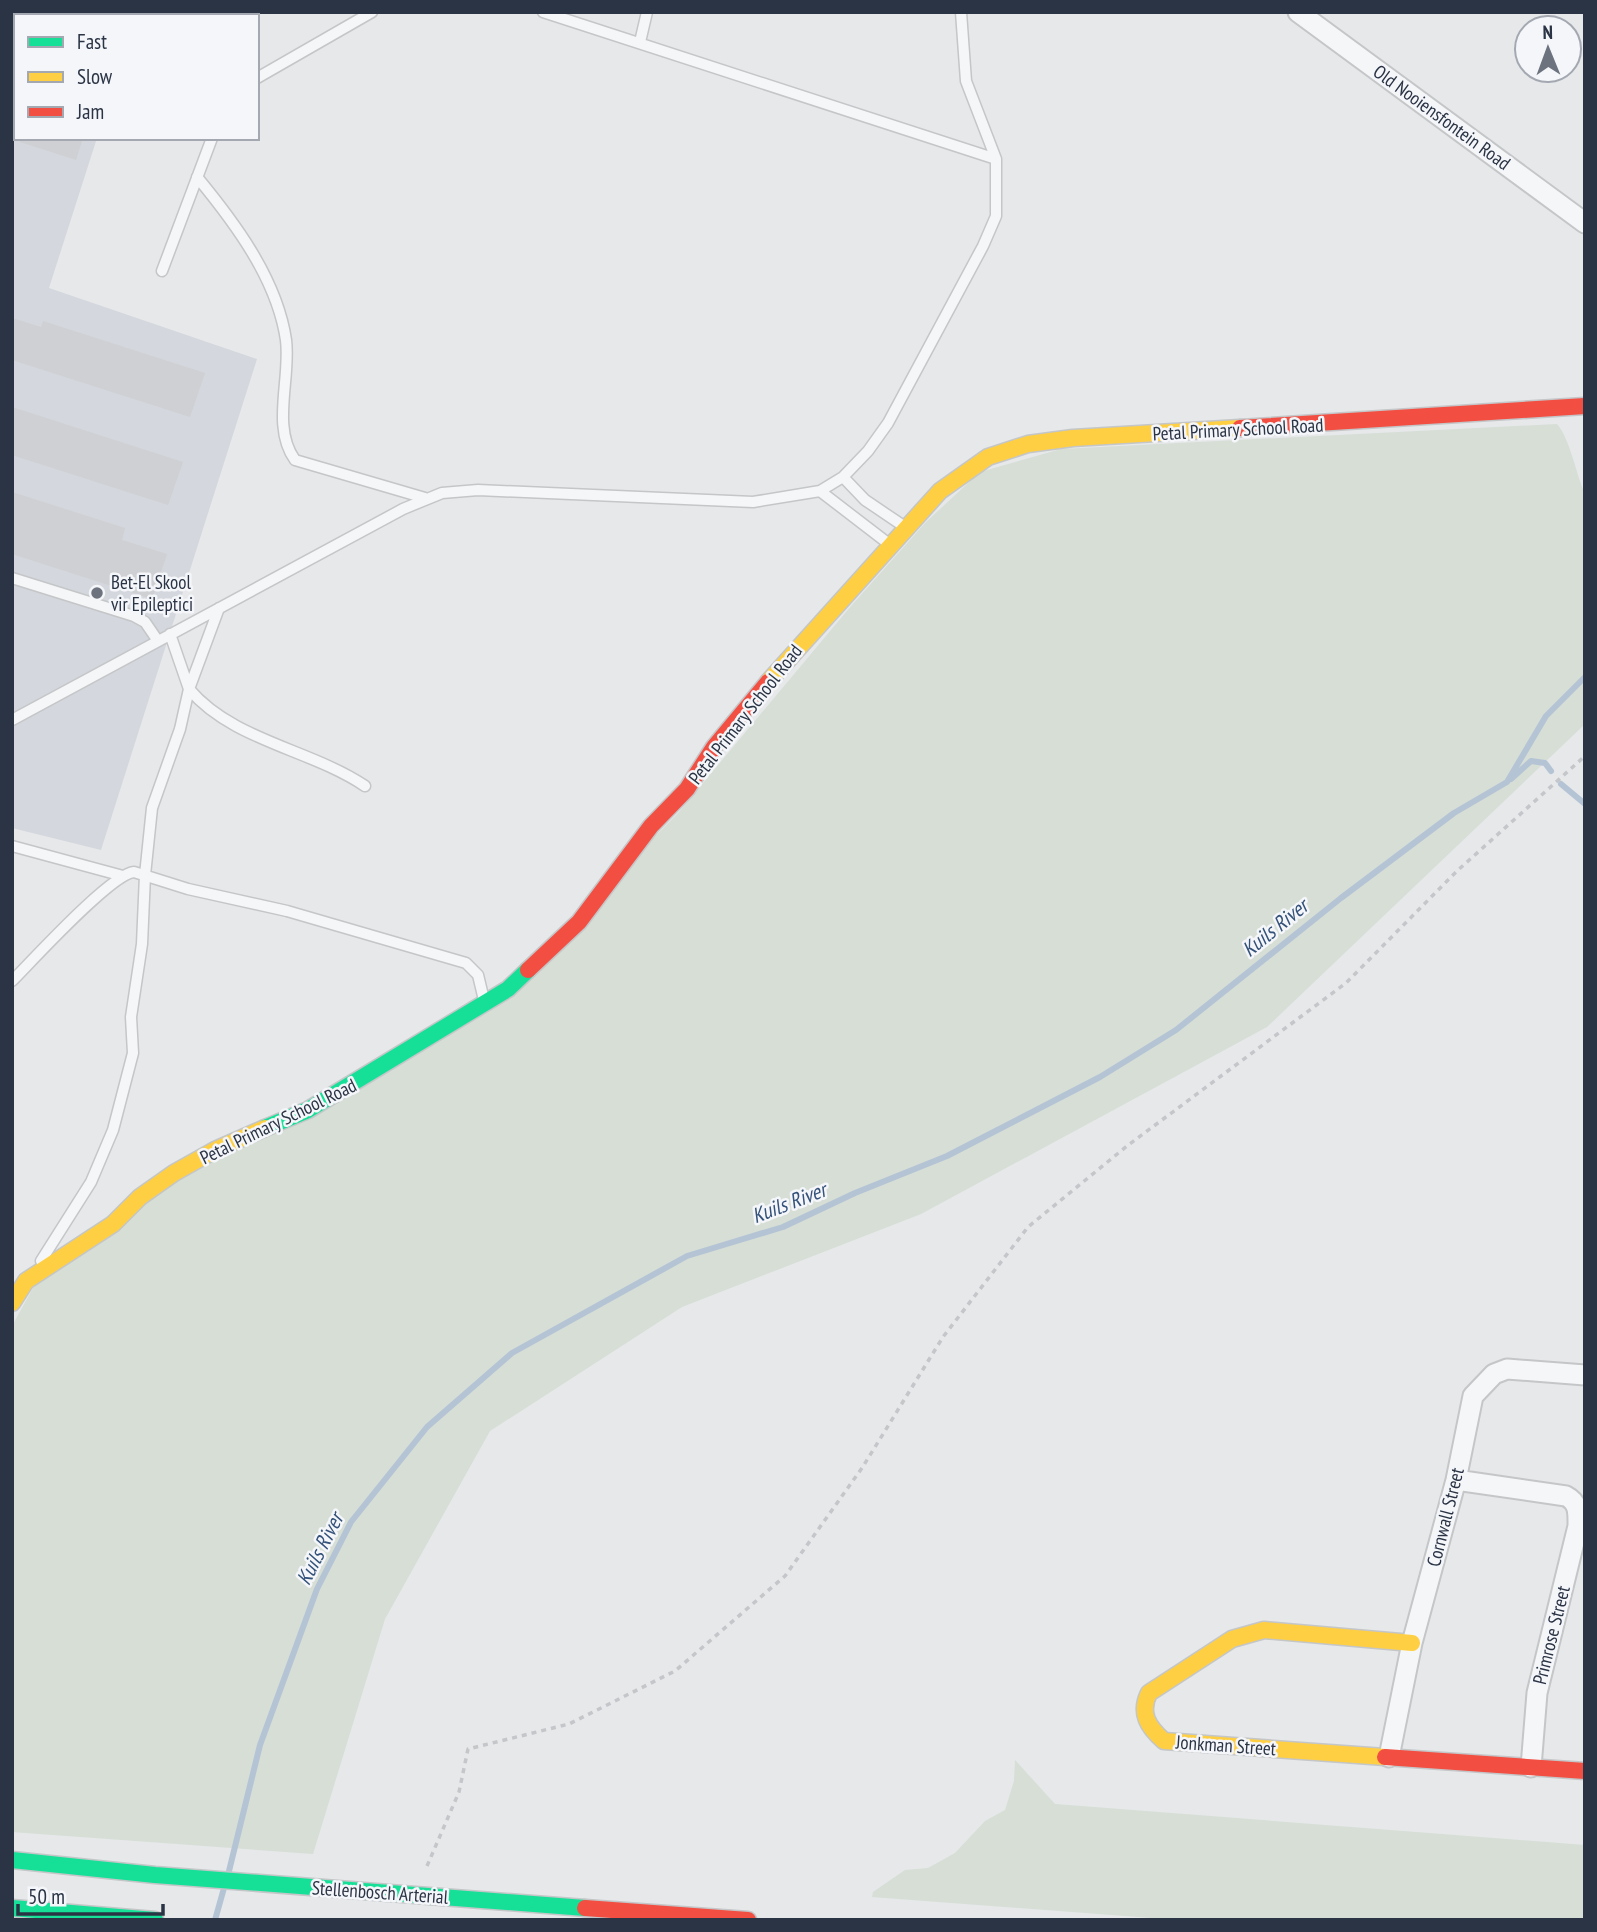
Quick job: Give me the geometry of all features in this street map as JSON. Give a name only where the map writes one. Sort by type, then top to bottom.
[{"type":"street","name":"Old Nooiensfontein Road","points":[[1298,12],[1585,223]]},
{"type":"street","name":"Petal Primary School Road","points":[[12,1303],[26,1281],[113,1224],[140,1197],[174,1173],[215,1150],[319,1104],[508,989],[579,922],[651,826],[687,789],[742,713],[820,620],[866,575],[889,545],[940,491],[971,466],[1008,449],[1073,438],[1560,410],[1585,405]]},
{"type":"street","name":"Cornwall Street","points":[[1389,1757],[1412,1643],[1455,1480],[1473,1396],[1484,1382],[1507,1369],[1585,1375]]},
{"type":"street","name":"Primrose Street","points":[[1455,1480],[1566,1496],[1574,1501],[1578,1510],[1578,1526],[1537,1693],[1531,1767]]},
{"type":"street","name":"Jonkman Street","points":[[1412,1643],[1252,1631],[1232,1639],[1158,1685],[1145,1699],[1144,1720],[1164,1741],[1585,1771]]},
{"type":"street","name":"Stellenbosch Arterial","points":[[12,1860],[155,1875],[748,1920]]},
{"type":"street","points":[[12,1908],[154,1920]]},
{"type":"lane","points":[[259,77],[370,12]]},
{"type":"lane","points":[[543,12],[996,159]]},
{"type":"lane","points":[[640,42],[647,12]]},
{"type":"lane","points":[[12,720],[425,498],[478,490],[753,502],[820,491],[843,477],[868,451],[888,423],[983,247],[996,216],[996,159],[966,81],[961,12]]},
{"type":"lane","points":[[162,271],[211,140]]},
{"type":"lane","points":[[197,177],[242,236],[260,270],[280,321],[286,339],[285,439],[289,452],[295,460],[307,465],[425,498]]},
{"type":"lane","points":[[843,477],[865,500],[906,528]]},
{"type":"lane","points":[[820,491],[889,545]]},
{"type":"lane","points":[[12,578],[134,615],[145,622],[158,641]]},
{"type":"lane","points":[[26,1281],[86,1192],[117,1115],[132,1053],[131,1017],[142,944],[152,808],[180,729],[189,689],[219,608]]},
{"type":"lane","points":[[170,634],[189,689],[204,707],[225,721],[342,771],[365,786]]},
{"type":"lane","points":[[12,846],[123,876]]},
{"type":"lane","points":[[12,981],[123,876],[134,872],[288,911],[466,963],[478,975],[484,1005]]},
{"type":"path","points":[[427,1867],[459,1792],[468,1749],[569,1724],[675,1671],[785,1576],[862,1468],[943,1337],[1028,1227],[1127,1146],[1346,984],[1457,871],[1585,756]]},
{"type":"shaded area","name":"Bet-El Skool vir Epileptici","points":[[12,12],[137,12],[14,14],[14,140],[96,140],[49,288],[257,359],[101,850],[12,828]]},
{"type":"shaded area","points":[[1557,424],[1569,447],[1585,494],[1585,724],[1267,1027],[921,1214],[682,1307],[490,1431],[385,1619],[313,1854],[12,1832],[12,1326],[33,1288],[151,1196],[485,1009],[678,813],[851,606],[926,522],[980,472],[1061,449]]},
{"type":"shaded area","points":[[1015,1760],[1055,1804],[1585,1845],[1585,1920],[1178,1920],[872,1897],[873,1892],[905,1870],[928,1868],[955,1853],[985,1821],[1005,1810],[1014,1781]]},
{"type":"building","points":[[20,140],[82,140],[76,160]]},
{"type":"building","points":[[12,318],[41,327],[43,321],[205,373],[190,417],[12,360]]},
{"type":"building","points":[[12,407],[183,462],[168,505],[12,455]]},
{"type":"building","points":[[12,492],[125,528],[122,540],[167,554],[152,599],[12,554]]},
{"type":"waterway","name":"Kuils River","points":[[229,1871],[260,1745],[317,1589],[351,1522],[427,1427],[512,1353],[687,1256],[783,1227],[855,1193],[947,1156],[1100,1077],[1176,1030],[1341,898],[1454,813],[1507,782],[1546,716],[1585,677]]},
{"type":"waterway","points":[[1511,779],[1531,761],[1545,763],[1551,771]]},
{"type":"waterway","points":[[1561,784],[1585,804]]},
{"type":"waterway","name":"Kuils River","points":[[215,1920],[224,1888]]},
{"type":"traffic: fast","points":[[265,1128],[308,1110],[508,989],[528,970]]},
{"type":"traffic: fast","points":[[12,1860],[155,1875],[585,1908]]},
{"type":"traffic: fast","points":[[12,1908],[155,1920]]},
{"type":"traffic: slow","points":[[768,682],[940,491],[988,457],[1028,444],[1073,438],[1240,428]]},
{"type":"traffic: slow","points":[[12,1303],[26,1281],[113,1224],[140,1197],[174,1173],[215,1150],[265,1128]]},
{"type":"traffic: slow","points":[[1385,1757],[1164,1741],[1147,1719],[1146,1700],[1149,1693],[1232,1639],[1264,1630],[1412,1643]]},
{"type":"traffic: jam","points":[[1240,428],[1585,406]]},
{"type":"traffic: jam","points":[[528,970],[579,922],[651,826],[687,789],[714,747],[768,682]]},
{"type":"traffic: jam","points":[[1385,1757],[1585,1771]]},
{"type":"traffic: jam","points":[[585,1908],[748,1920]]},
{"type":"place","name":"Bet-El Skool vir Epileptici","points":[[97,593]]}]
